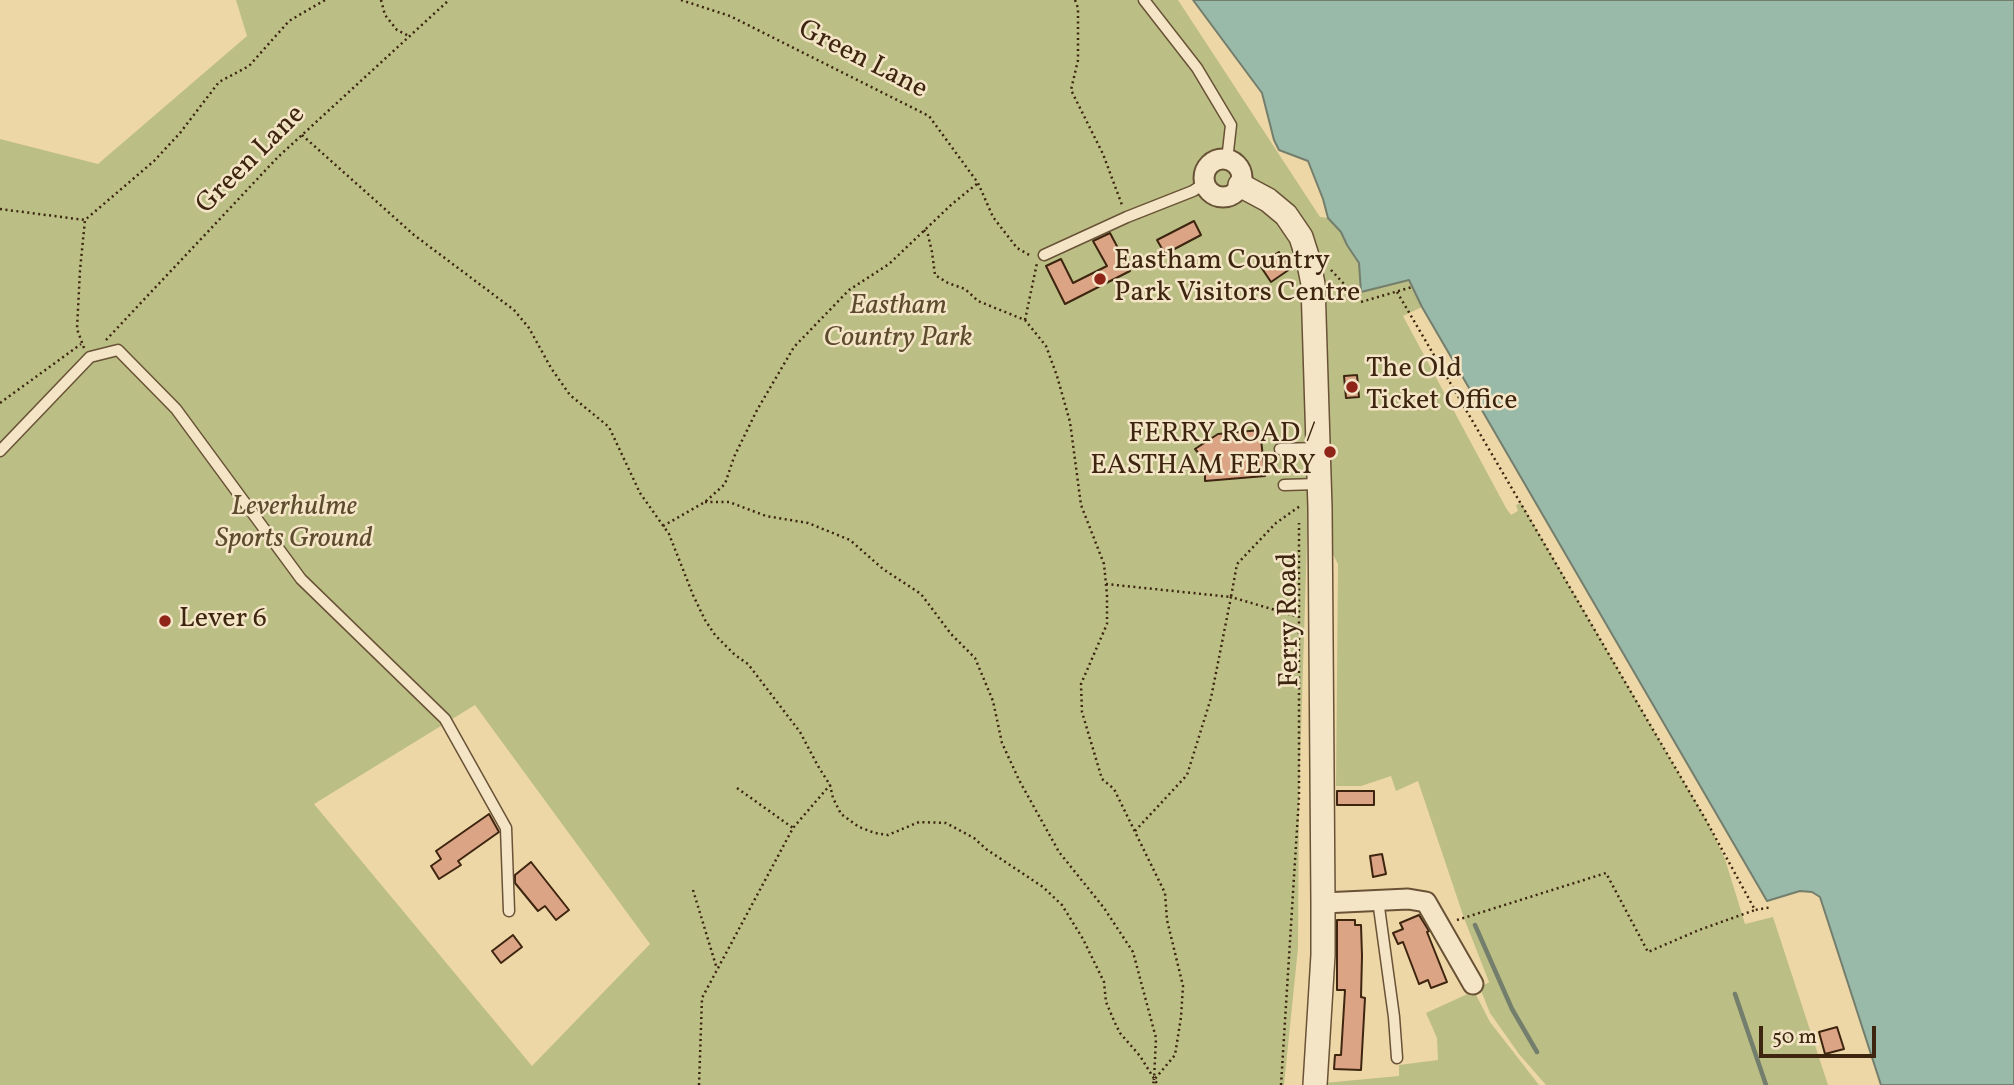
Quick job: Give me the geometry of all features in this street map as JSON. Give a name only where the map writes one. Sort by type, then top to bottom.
[{"type":"street","points":[[1222,159],[1233,162],[1241,172],[1240,185],[1233,193],[1222,196],[1211,192],[1205,183],[1205,172],[1211,163],[1222,159]]},
{"type":"street","name":"Ferry Road","points":[[1240,185],[1268,200],[1286,215],[1300,237],[1313,284],[1319,484],[1323,903],[1323,955],[1315,1085]]},
{"type":"street","points":[[1323,903],[1408,899],[1426,902],[1473,984]]},
{"type":"lane","points":[[1144,0],[1197,68],[1231,125],[1227,160]]},
{"type":"lane","points":[[1044,255],[1127,217],[1193,191],[1205,183]]},
{"type":"lane","points":[[0,452],[90,357],[118,350],[176,409],[301,579],[445,719],[506,828],[509,911]]},
{"type":"lane","points":[[1280,449],[1318,448]]},
{"type":"lane","points":[[1284,485],[1319,484]]},
{"type":"lane","points":[[1378,900],[1397,1058]]},
{"type":"path","points":[[90,357],[81,344],[77,329],[85,220],[154,161],[180,133],[219,82],[249,66],[289,21],[325,0]]},
{"type":"path","points":[[381,0],[385,15],[397,30],[410,36]]},
{"type":"path","name":"Green Lane","points":[[90,357],[278,158],[449,0]]},
{"type":"path","name":"Green Lane","points":[[681,0],[730,16],[929,116],[978,183],[993,218],[1017,248],[1035,258],[1044,255]]},
{"type":"path","points":[[1075,0],[1078,8],[1078,60],[1071,90],[1103,154],[1119,199]]},
{"type":"path","points":[[302,135],[414,235],[514,310],[529,328],[562,386],[579,404],[608,427],[640,493],[669,534],[693,595],[715,635],[748,664],[800,732],[830,785],[841,814],[859,827],[888,835],[919,822],[946,823],[974,838],[1043,887],[1062,905],[1083,939],[1104,982],[1106,1002],[1115,1023],[1140,1056],[1156,1085]]},
{"type":"path","points":[[663,526],[705,502],[725,484],[734,457],[757,410],[794,347],[849,290],[890,264],[978,183]]},
{"type":"path","points":[[0,209],[85,220]]},
{"type":"path","points":[[924,230],[928,235],[935,275],[965,289],[978,301],[1025,320],[1046,346],[1070,422],[1081,505],[1104,564],[1106,584],[1107,624],[1081,684],[1082,712],[1102,779],[1114,789],[1165,893],[1167,920],[1183,986],[1175,1055],[1154,1080]]},
{"type":"path","points":[[1025,320],[1036,265],[1044,255]]},
{"type":"path","points":[[1323,261],[1361,302],[1412,287]]},
{"type":"path","points":[[1397,292],[1707,822],[1755,910]]},
{"type":"path","points":[[0,403],[81,344]]},
{"type":"path","points":[[705,502],[729,502],[766,516],[810,523],[850,540],[883,569],[921,594],[951,634],[975,658],[993,701],[1002,743],[1019,780],[1059,852],[1104,908],[1133,952],[1156,1038],[1154,1080]]},
{"type":"path","points":[[1135,831],[1187,775],[1211,698],[1237,564],[1276,523],[1299,506]]},
{"type":"path","points":[[1281,1085],[1299,797],[1299,520]]},
{"type":"path","points":[[1106,584],[1231,597],[1299,617]]},
{"type":"path","points":[[699,1085],[702,998],[793,828],[830,785]]},
{"type":"path","points":[[737,788],[793,828]]},
{"type":"path","points":[[1440,925],[1606,873],[1648,952],[1699,930],[1755,910],[1772,907]]},
{"type":"path","points":[[693,890],[717,969]]},
{"type":"green space","points":[[236,0],[1178,0],[1320,217],[1328,218],[1308,161],[1279,150],[1262,93],[1193,0],[1304,0],[1352,76],[1466,231],[1550,360],[1658,509],[1734,684],[1741,721],[1783,839],[1770,839],[1746,759],[1728,736],[1669,603],[1640,577],[1599,578],[1591,569],[1584,568],[1575,551],[1554,535],[1463,378],[1467,361],[1442,321],[1443,258],[1405,257],[1375,226],[1377,250],[1391,255],[1393,283],[1408,280],[1422,307],[1403,316],[1506,508],[1511,515],[1518,511],[1516,505],[1521,503],[1709,825],[1725,859],[1745,924],[1773,917],[1828,1085],[1546,1085],[1519,1054],[1490,1013],[1480,988],[1489,982],[1464,918],[1418,781],[1396,791],[1391,776],[1361,786],[1336,786],[1338,564],[1308,507],[1299,797],[1298,948],[1284,1085],[0,1085],[0,139],[98,164],[247,36]],"holes":[[[475,705],[650,944],[532,1066],[314,804]]]},
{"type":"green space","points":[[1474,991],[1490,1022],[1539,1085],[1324,1085],[1399,1076],[1399,1065],[1438,1060],[1437,1038],[1426,1013]]},
{"type":"shaded area","points":[[1193,0],[2014,0],[2014,1085],[1881,1085],[1820,897],[1812,892],[1800,891],[1767,901],[1422,307],[1409,280],[1361,292],[1359,263],[1341,232],[1328,218],[1308,161],[1279,150],[1262,93]]},
{"type":"building","points":[[1194,221],[1201,235],[1165,254],[1157,240]]},
{"type":"building","points":[[1110,233],[1130,271],[1065,304],[1046,266],[1061,259],[1073,283],[1107,266],[1093,241]]},
{"type":"building","points":[[1279,252],[1290,269],[1271,282],[1259,264]]},
{"type":"building","points":[[1357,375],[1359,397],[1346,398],[1344,376]]},
{"type":"building","points":[[1260,430],[1265,476],[1205,481],[1205,461],[1195,449],[1218,434]]},
{"type":"building","points":[[1337,791],[1374,791],[1374,805],[1337,805]]},
{"type":"building","points":[[489,814],[499,832],[458,861],[461,865],[439,879],[431,866],[441,859],[436,851]]},
{"type":"building","points":[[1382,854],[1386,874],[1373,877],[1370,856]]},
{"type":"building","points":[[531,862],[569,910],[556,920],[545,906],[538,911],[515,883],[515,875]]},
{"type":"building","points":[[1419,915],[1429,931],[1427,932],[1447,982],[1431,988],[1428,980],[1419,984],[1403,942],[1398,944],[1393,933],[1403,929],[1400,923]]},
{"type":"building","points":[[1337,920],[1355,920],[1355,925],[1361,925],[1361,997],[1365,998],[1361,1070],[1334,1069],[1335,1055],[1341,1055],[1345,990],[1337,990]]},
{"type":"building","points":[[513,935],[522,947],[501,963],[492,951]]},
{"type":"building","points":[[1837,1027],[1844,1049],[1825,1054],[1819,1032]]},
{"type":"waterway","points":[[1475,925],[1512,1009],[1537,1052]]},
{"type":"waterway","points":[[1735,994],[1766,1085]]},
{"type":"place","name":"Eastham Country Park Visitors Centre","points":[[1100,279]]},
{"type":"place","name":"The Old Ticket Office","points":[[1352,387]]},
{"type":"place","name":"FERRY ROAD / EASTHAM FERRY","points":[[1330,452]]},
{"type":"place","name":"Lever 6","points":[[165,621]]},
{"type":"park label","name":"Eastham Country Park","points":[[898,324]]},
{"type":"park label","name":"Leverhulme Sports Ground","points":[[294,525]]}]
